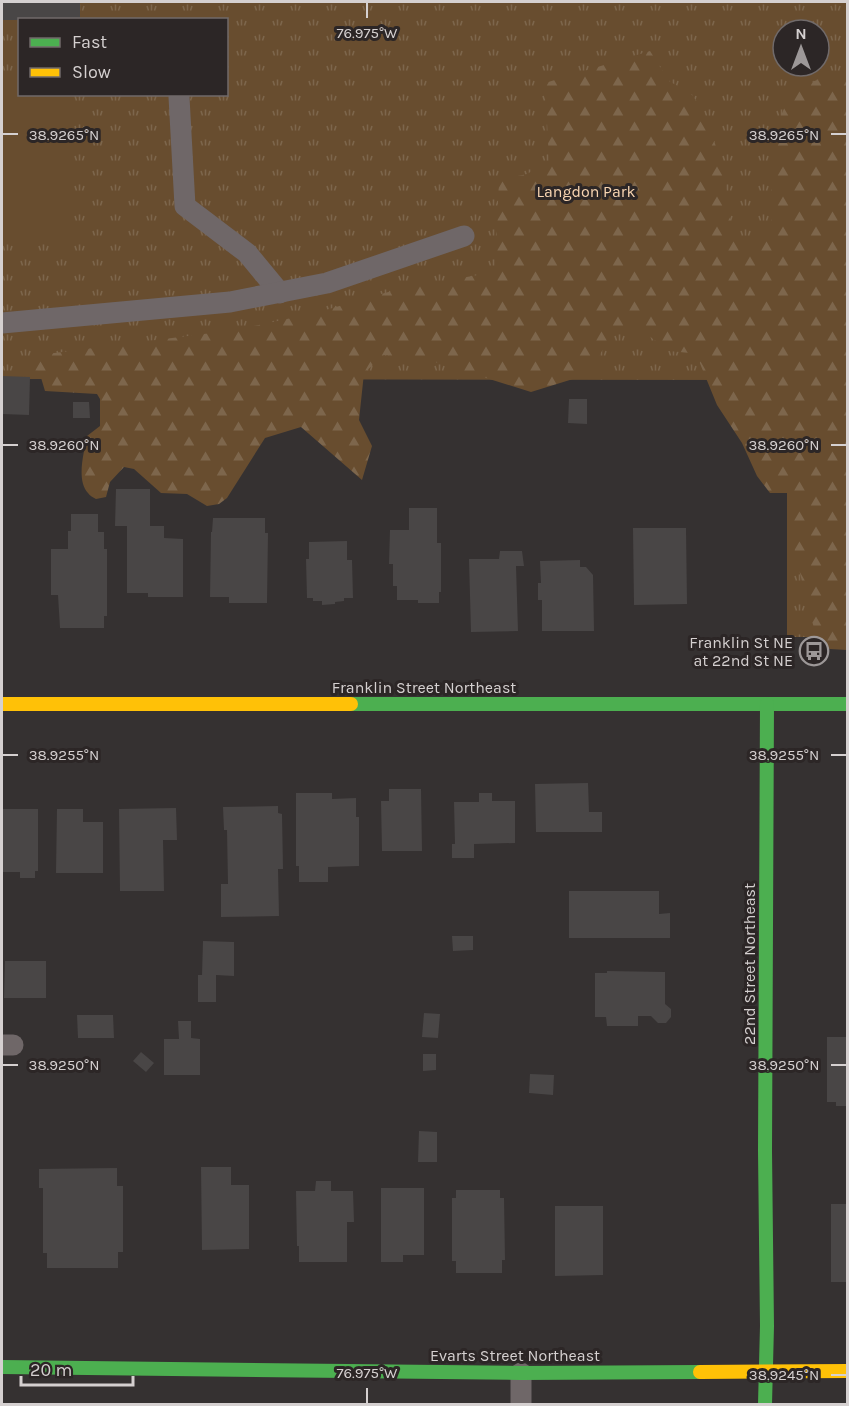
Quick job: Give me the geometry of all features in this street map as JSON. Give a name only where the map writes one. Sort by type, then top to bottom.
[{"type":"street","name":"Franklin Street Northeast","points":[[2,704],[848,704]]},
{"type":"street","name":"22nd Street Northeast","points":[[765,1404],[768,704]]},
{"type":"street","name":"Evarts Street Northeast","points":[[2,1367],[521,1372],[848,1371]]},
{"type":"lane","points":[[179,97],[185,206],[247,254],[280,292]]},
{"type":"lane","points":[[2,323],[230,303],[327,283],[464,236]]},
{"type":"lane","points":[[521,1372],[521,1404]]},
{"type":"green space","name":"Langdon Park","points":[[2,2],[847,2],[847,637],[787,637],[787,394],[773,380],[2,379]]},
{"type":"green space","points":[[650,51],[669,81],[691,94],[703,109],[723,167],[731,224],[736,239],[747,247],[764,237],[771,223],[775,140],[783,111],[799,89],[809,83],[847,74],[847,650],[830,649],[820,642],[811,619],[789,527],[788,493],[770,493],[757,476],[742,443],[717,405],[699,361],[690,353],[669,351],[640,329],[627,325],[616,329],[593,365],[595,368],[573,379],[531,392],[432,361],[384,355],[364,373],[359,420],[372,446],[362,480],[301,427],[265,438],[227,498],[219,504],[207,506],[187,494],[161,493],[134,469],[124,467],[110,482],[106,497],[96,499],[84,488],[82,466],[87,436],[100,426],[100,399],[97,394],[45,391],[39,371],[23,370],[23,357],[235,330],[315,313],[399,289],[495,272],[499,180],[527,174],[549,161],[545,83]]},
{"type":"green space","points":[[2,83],[18,83],[18,96],[71,96],[71,239],[2,239]]},
{"type":"building","points":[[2,2],[80,2],[80,18],[2,20]]},
{"type":"building","points":[[2,376],[30,377],[29,415],[2,414]]},
{"type":"building","points":[[569,399],[587,399],[587,424],[568,423]]},
{"type":"building","points":[[73,402],[89,402],[90,418],[73,418]]},
{"type":"building","points":[[116,489],[150,489],[150,526],[164,526],[164,538],[183,539],[183,597],[148,597],[148,593],[127,593],[127,526],[115,526]]},
{"type":"building","points":[[409,508],[437,508],[437,543],[441,543],[439,603],[397,600],[397,586],[393,586],[393,564],[389,564],[390,530],[409,530]]},
{"type":"building","points":[[71,514],[98,514],[98,532],[104,532],[104,549],[107,549],[107,616],[104,616],[104,628],[60,628],[58,595],[51,595],[51,549],[68,549]]},
{"type":"building","points":[[213,518],[265,518],[265,533],[268,533],[267,603],[229,603],[229,597],[210,597]]},
{"type":"building","points":[[633,528],[686,528],[687,604],[634,605]]},
{"type":"building","points":[[347,541],[347,560],[352,560],[353,598],[344,598],[344,601],[335,602],[335,604],[322,605],[322,601],[307,598],[306,559],[309,559],[309,542]]},
{"type":"building","points":[[500,551],[522,551],[524,566],[516,566],[518,631],[471,632],[469,559],[499,559]]},
{"type":"building","points":[[580,560],[580,567],[586,567],[593,575],[594,631],[542,631],[542,600],[538,600],[538,583],[541,583],[540,561]]},
{"type":"building","points":[[588,783],[589,812],[602,812],[602,832],[536,832],[535,784]]},
{"type":"building","points":[[389,789],[421,789],[422,851],[382,851],[381,801],[389,801]]},
{"type":"building","points":[[296,793],[332,793],[332,799],[356,798],[356,817],[359,817],[359,866],[328,867],[328,882],[299,882],[299,866],[296,866]]},
{"type":"building","points":[[479,793],[492,793],[492,801],[515,801],[515,843],[474,844],[474,858],[452,858],[452,844],[455,844],[454,802],[479,802]]},
{"type":"building","points":[[278,806],[278,813],[282,814],[283,869],[278,869],[279,916],[221,917],[221,884],[228,884],[227,830],[224,830],[223,807]]},
{"type":"building","points":[[176,808],[177,840],[163,840],[164,891],[120,891],[119,809]]},
{"type":"building","points":[[2,809],[38,809],[38,871],[35,871],[35,878],[20,878],[20,872],[2,872]]},
{"type":"building","points":[[57,809],[83,809],[83,822],[103,822],[103,873],[56,873]]},
{"type":"building","points":[[569,891],[659,891],[659,914],[670,913],[670,938],[569,938]]},
{"type":"building","points":[[452,936],[473,936],[473,950],[453,951]]},
{"type":"building","points":[[203,941],[234,942],[234,976],[216,975],[216,1002],[198,1002],[198,975],[202,975]]},
{"type":"building","points":[[5,961],[46,961],[46,998],[4,998]]},
{"type":"building","points":[[607,971],[665,972],[665,1004],[671,1009],[671,1017],[666,1023],[658,1023],[651,1016],[638,1016],[638,1026],[607,1026],[606,1017],[595,1017],[595,973],[607,973]]},
{"type":"building","points":[[424,1013],[440,1014],[438,1038],[422,1037]]},
{"type":"building","points":[[77,1015],[113,1015],[114,1038],[78,1038]]},
{"type":"building","points":[[178,1021],[191,1021],[191,1038],[200,1039],[200,1075],[164,1075],[164,1039],[179,1039]]},
{"type":"building","points":[[827,1037],[848,1037],[848,1106],[836,1106],[836,1102],[827,1102]]},
{"type":"building","points":[[141,1052],[154,1063],[146,1072],[133,1061]]},
{"type":"building","points":[[423,1054],[436,1054],[436,1070],[423,1071]]},
{"type":"building","points":[[530,1074],[554,1075],[553,1095],[529,1093]]},
{"type":"building","points":[[419,1131],[437,1132],[437,1162],[418,1162]]},
{"type":"building","points":[[201,1167],[231,1167],[231,1185],[249,1185],[249,1249],[202,1250]]},
{"type":"building","points":[[117,1168],[117,1186],[123,1186],[123,1252],[118,1252],[118,1268],[47,1268],[47,1253],[43,1253],[43,1188],[39,1188],[39,1169]]},
{"type":"building","points":[[316,1181],[331,1181],[331,1191],[353,1191],[354,1222],[347,1222],[347,1262],[299,1262],[296,1191],[315,1191]]},
{"type":"building","points":[[381,1188],[424,1188],[424,1255],[403,1255],[403,1262],[381,1262]]},
{"type":"building","points":[[456,1190],[500,1190],[500,1198],[504,1198],[505,1260],[502,1260],[502,1273],[456,1273],[456,1261],[452,1261],[452,1198],[456,1198]]},
{"type":"building","points":[[831,1204],[848,1204],[848,1282],[831,1282]]},
{"type":"building","points":[[555,1206],[603,1206],[603,1275],[555,1276]]},
{"type":"traffic: fast","points":[[351,704],[848,704]]},
{"type":"traffic: fast","points":[[765,1404],[767,704]]},
{"type":"traffic: fast","points":[[2,1367],[521,1373],[700,1372]]},
{"type":"traffic: slow","points":[[2,704],[351,704]]},
{"type":"traffic: slow","points":[[700,1372],[848,1371]]},
{"type":"place","name":"Franklin St NE at 22nd St NE","points":[[814,651]]}]
